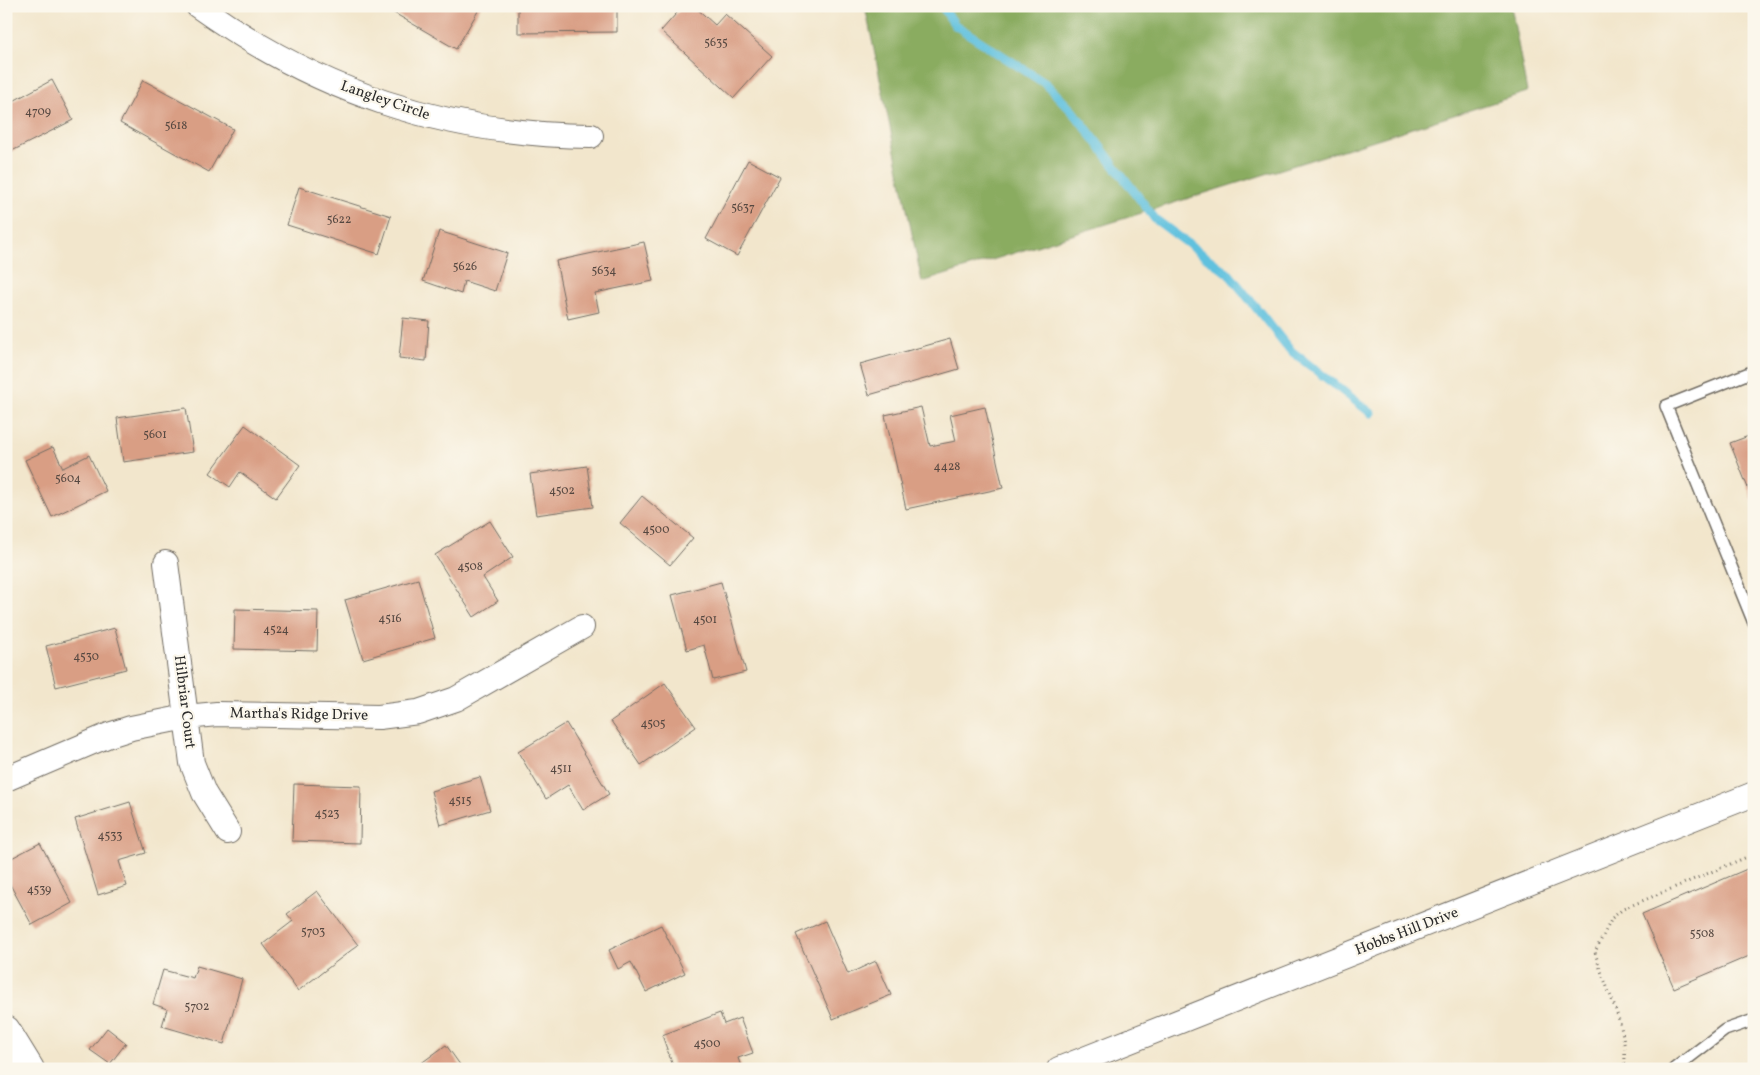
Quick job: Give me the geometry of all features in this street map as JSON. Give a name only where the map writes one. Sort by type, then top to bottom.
[{"type":"street","name":"Langley Circle","points":[[198,6],[284,59],[318,76],[383,103],[447,121],[519,133],[591,136]]},
{"type":"street","name":"Hilbriar Court","points":[[166,563],[192,764],[204,794],[228,832]]},
{"type":"street","name":"Martha's Ridge Drive","points":[[6,779],[131,728],[186,717],[217,714],[379,717],[418,712],[456,699],[582,627]]},
{"type":"street","name":"Hobbs Hill Drive","points":[[1059,1069],[1754,794]]},
{"type":"street","points":[[6,1030],[30,1069]]},
{"type":"lane","points":[[1754,371],[1666,406],[1754,623]]},
{"type":"lane","points":[[1674,1069],[1725,1030],[1754,1020]]},
{"type":"path","points":[[1624,1069],[1626,1057],[1624,1037],[1595,952],[1612,918],[1623,909],[1747,857],[1754,858]]},
{"type":"green space","points":[[865,6],[1511,6],[1527,92],[922,282]]},
{"type":"building","points":[[382,6],[481,6],[456,49]]},
{"type":"building","points":[[518,6],[617,6],[617,32],[518,33]]},
{"type":"building","points":[[683,6],[694,6],[715,25],[725,14],[772,56],[734,98],[661,31]]},
{"type":"building","points":[[52,80],[73,120],[6,154],[6,105]]},
{"type":"building","points":[[143,80],[233,129],[209,172],[120,123]]},
{"type":"building","points":[[748,160],[780,177],[737,256],[706,239]]},
{"type":"building","points":[[299,187],[391,216],[379,254],[287,225]]},
{"type":"building","points":[[439,231],[507,253],[495,291],[464,281],[461,294],[423,281]]},
{"type":"building","points":[[644,242],[653,281],[595,293],[599,312],[568,319],[556,261]]},
{"type":"building","points":[[403,318],[429,321],[426,361],[399,358]]},
{"type":"building","points":[[950,339],[959,369],[869,395],[860,364]]},
{"type":"building","points":[[921,407],[930,446],[956,441],[950,415],[985,407],[1003,488],[906,509],[885,415]]},
{"type":"building","points":[[186,408],[193,452],[123,462],[117,418]]},
{"type":"building","points":[[245,425],[300,465],[276,498],[240,472],[230,487],[210,473]]},
{"type":"building","points":[[1754,434],[1754,503],[1730,443]]},
{"type":"building","points":[[53,447],[63,468],[89,455],[106,491],[52,517],[25,460]]},
{"type":"building","points":[[587,466],[593,507],[536,515],[530,474]]},
{"type":"building","points":[[642,496],[693,538],[670,565],[620,523]]},
{"type":"building","points":[[490,521],[513,557],[483,577],[498,601],[474,617],[435,555]]},
{"type":"building","points":[[418,579],[435,638],[363,659],[345,600]]},
{"type":"building","points":[[721,582],[746,672],[713,680],[704,645],[687,650],[672,595]]},
{"type":"building","points":[[235,609],[318,611],[317,651],[234,649]]},
{"type":"building","points":[[115,628],[126,669],[56,687],[46,646]]},
{"type":"building","points":[[665,683],[696,727],[641,765],[611,721]]},
{"type":"building","points":[[566,723],[609,794],[583,810],[568,785],[546,799],[518,752]]},
{"type":"building","points":[[480,777],[490,810],[440,825],[431,791]]},
{"type":"building","points":[[294,784],[361,786],[360,843],[292,841]]},
{"type":"building","points":[[130,802],[146,853],[119,861],[127,886],[98,895],[75,819]]},
{"type":"building","points":[[40,843],[72,903],[32,925],[6,877],[6,861]]},
{"type":"building","points":[[1754,866],[1754,954],[1674,988],[1642,914]]},
{"type":"building","points":[[317,891],[358,945],[298,991],[263,944],[293,921],[287,914]]},
{"type":"building","points":[[825,921],[848,974],[876,961],[891,995],[833,1019],[796,934]]},
{"type":"building","points":[[661,925],[685,973],[646,992],[631,962],[618,969],[609,950]]},
{"type":"building","points":[[197,966],[242,979],[224,1044],[162,1026],[167,1009],[153,1004],[163,970],[193,978]]},
{"type":"building","points":[[720,1013],[724,1024],[740,1018],[753,1053],[738,1058],[742,1069],[674,1069],[662,1035]]},
{"type":"building","points":[[107,1028],[126,1043],[110,1064],[90,1050]]},
{"type":"building","points":[[446,1045],[463,1069],[417,1069],[416,1067]]},
{"type":"waterway","points":[[942,6],[955,25],[1046,84],[1076,115],[1155,219],[1229,274],[1290,350],[1371,413]]}]
